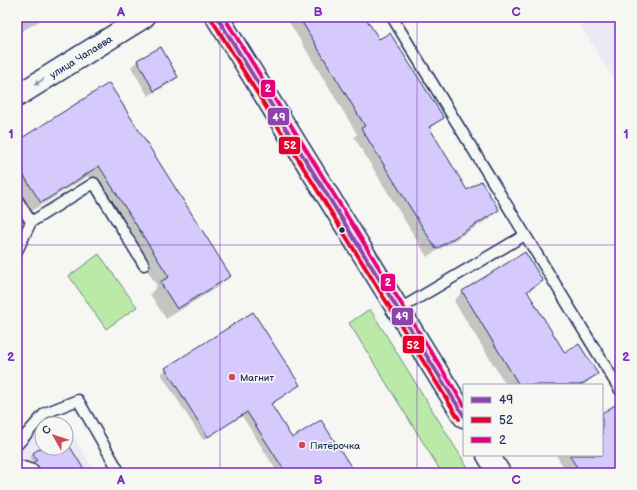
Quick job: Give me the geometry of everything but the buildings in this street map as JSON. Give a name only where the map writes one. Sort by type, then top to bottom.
[{"type":"street","name":"улица Чапаева","points":[[17,96],[144,17]]},
{"type":"street","points":[[217,17],[463,414]]},
{"type":"street","points":[[489,456],[499,473]]},
{"type":"lane","points":[[392,17],[620,390]]},
{"type":"lane","points":[[17,251],[31,222],[94,183],[144,264]]},
{"type":"lane","points":[[17,199],[31,222]]},
{"type":"lane","points":[[398,310],[525,234]]},
{"type":"lane","points":[[17,445],[45,413],[78,400],[120,473]]},
{"type":"lane","points":[[17,465],[33,470],[35,473]]},
{"type":"shaded area","points":[[575,17],[620,17],[620,89]]},
{"type":"shaded area","points":[[34,424],[34,456],[74,456],[74,436],[96,473],[17,473],[17,435]]},
{"type":"green space","points":[[99,254],[137,307],[106,329],[69,276]]},
{"type":"green space","points":[[370,309],[471,473],[442,473],[349,323]]},
{"type":"transit line","name":"49","points":[[217,17],[463,414]]},
{"type":"transit line","name":"2","points":[[224,17],[463,403]]},
{"type":"transit line","name":"52","points":[[212,20],[459,419]]},
{"type":"place","name":"Магнит","points":[[232,377]]},
{"type":"place","name":"Пятёрочка","points":[[302,445]]}]
